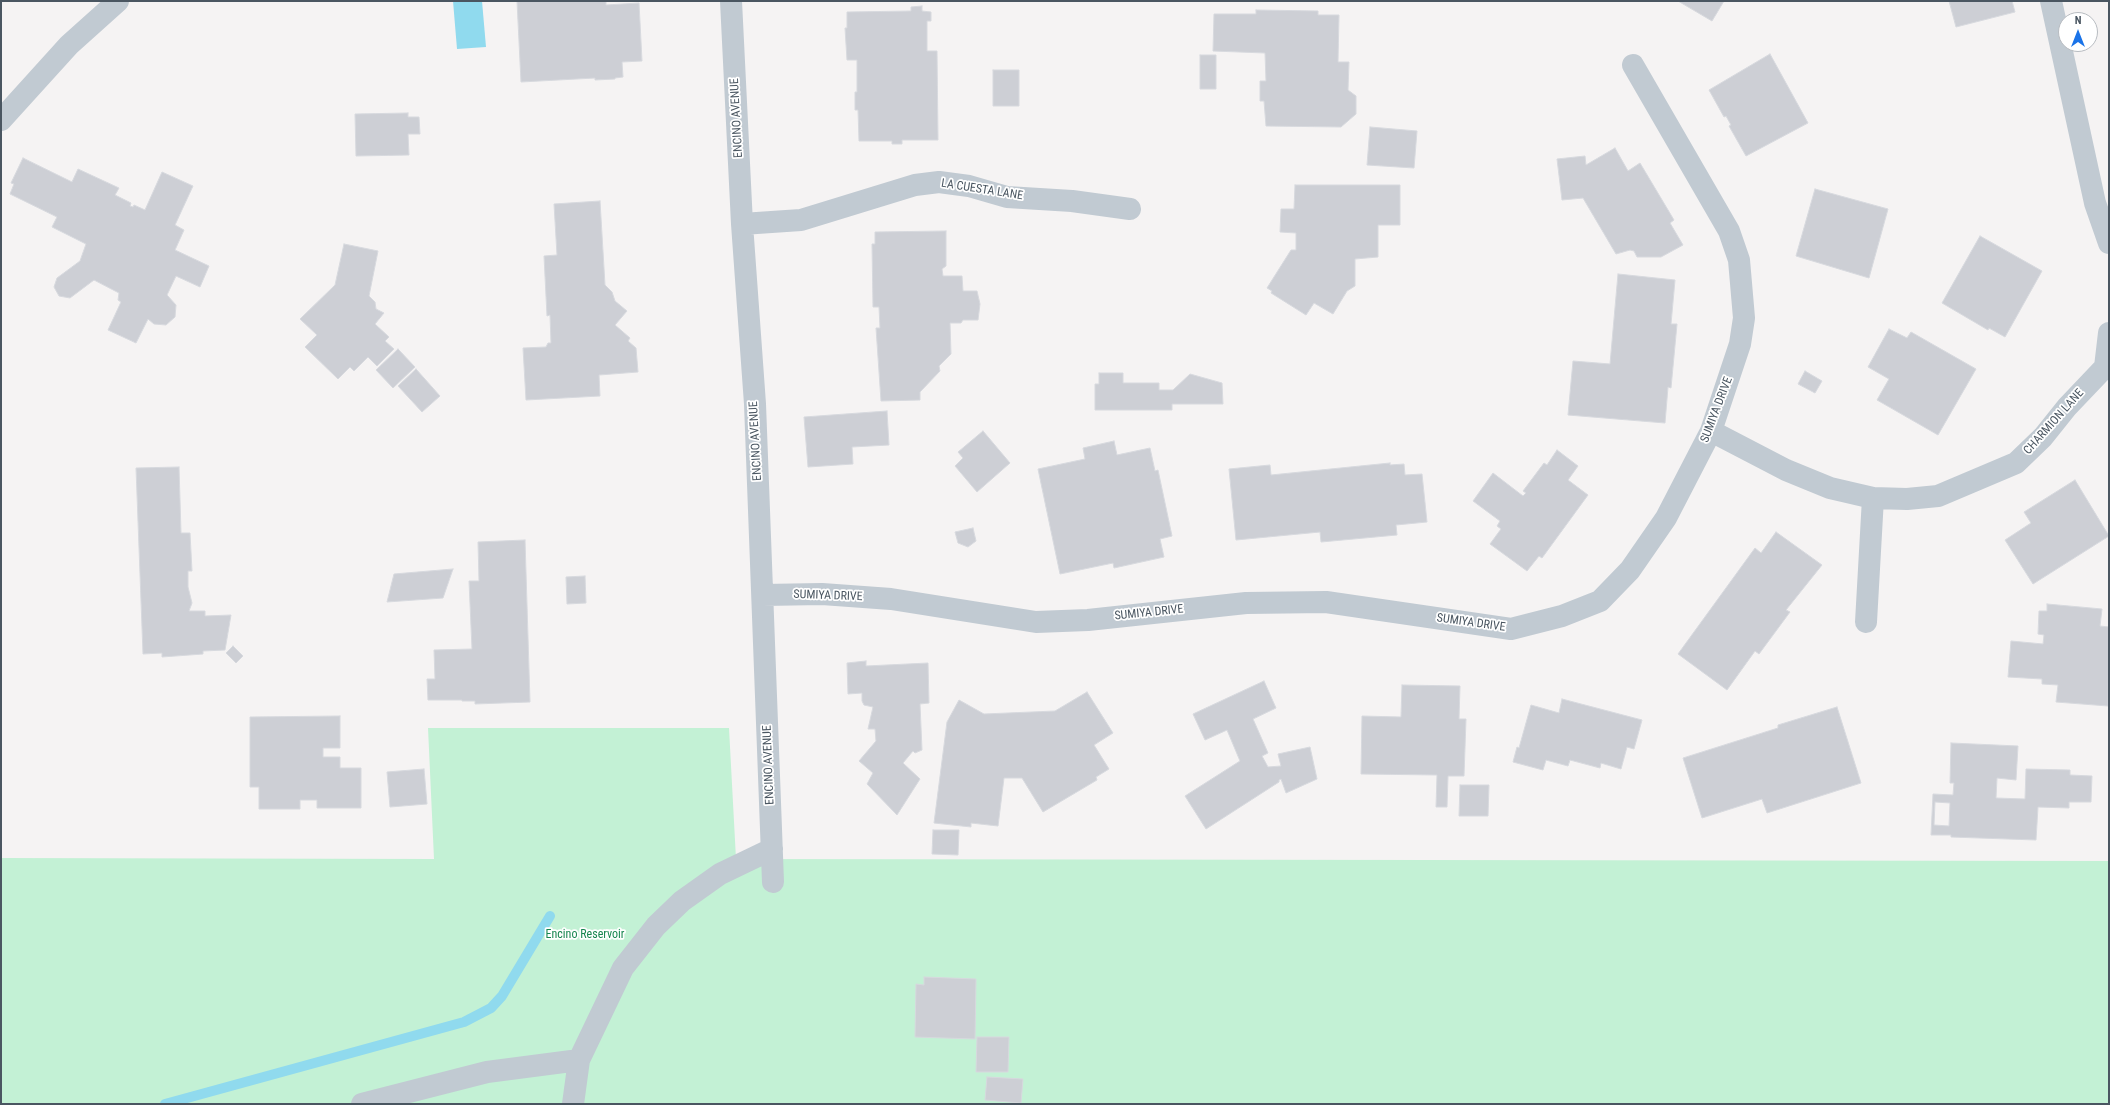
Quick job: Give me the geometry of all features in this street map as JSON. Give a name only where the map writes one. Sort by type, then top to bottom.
[{"type":"street","points":[[1,120],[69,45],[118,1]]},
{"type":"street","name":"ENCINO AVENUE","points":[[731,1],[742,224],[755,404],[773,882]]},
{"type":"street","points":[[2051,1],[2095,203],[2109,243]]},
{"type":"street","name":"SUMIYA DRIVE","points":[[763,595],[822,594],[891,599],[1036,622],[1088,620],[1246,603],[1326,602],[1511,629],[1562,616],[1600,600],[1625,575],[1666,518],[1711,431],[1740,344],[1744,318],[1739,260],[1729,231],[1633,65]]},
{"type":"street","name":"LA CUESTA LANE","points":[[742,224],[801,220],[915,185],[939,182],[969,186],[1007,197],[1072,201],[1130,208]]},
{"type":"street","name":"CHARMION LANE","points":[[1711,431],[1786,470],[1830,488],[1873,498],[1907,499],[1938,496],[2016,463],[2043,437],[2067,407],[2107,369],[2109,333]]},
{"type":"street","points":[[1866,622],[1873,498]]},
{"type":"street","points":[[573,1104],[579,1060],[623,968],[656,926],[682,901],[720,874],[772,849]]},
{"type":"street","points":[[362,1104],[487,1072],[579,1060]]},
{"type":"green space","name":"Encino Reservoir","points":[[428,728],[729,728],[736,859],[2109,861],[2109,1104],[1,1104],[1,858],[434,859]]},
{"type":"water","points":[[453,1],[482,1],[486,47],[457,49]]},
{"type":"building","points":[[517,1],[606,1],[606,5],[639,3],[642,61],[622,62],[623,77],[615,79],[595,80],[595,78],[521,82]]},
{"type":"building","points":[[1678,1],[1724,1],[1712,21]]},
{"type":"building","points":[[1949,1],[2012,1],[2015,12],[1956,27]]},
{"type":"building","points":[[922,6],[922,11],[931,12],[931,21],[927,21],[927,51],[937,51],[938,140],[902,140],[902,144],[892,144],[892,141],[859,141],[858,110],[855,110],[855,92],[857,92],[857,60],[847,60],[845,28],[847,28],[847,12],[911,11],[911,7]]},
{"type":"building","points":[[1256,10],[1318,11],[1318,15],[1339,15],[1338,62],[1349,62],[1348,90],[1356,96],[1356,114],[1341,127],[1266,126],[1264,101],[1260,101],[1260,81],[1266,81],[1265,53],[1213,51],[1214,14],[1256,14]]},
{"type":"building","points":[[1770,54],[1808,123],[1746,156],[1729,126],[1731,125],[1726,116],[1724,117],[1709,90]]},
{"type":"building","points":[[1200,55],[1216,55],[1216,89],[1200,89]]},
{"type":"building","points":[[993,70],[1019,70],[1019,106],[993,106]]},
{"type":"building","points":[[408,113],[408,117],[419,117],[420,134],[408,134],[409,155],[356,156],[355,114]]},
{"type":"building","points":[[1370,127],[1417,131],[1414,168],[1367,165]]},
{"type":"building","points":[[1615,148],[1628,171],[1640,163],[1674,220],[1670,223],[1683,245],[1661,257],[1637,257],[1634,251],[1630,250],[1616,254],[1583,198],[1562,200],[1557,159],[1585,156],[1586,165]]},
{"type":"building","points":[[23,158],[72,182],[78,169],[119,188],[115,195],[131,203],[130,206],[133,207],[134,205],[145,210],[162,172],[193,186],[175,225],[184,230],[175,250],[209,266],[200,287],[176,276],[167,295],[176,305],[175,317],[166,325],[154,324],[148,319],[136,343],[108,330],[121,302],[118,300],[119,293],[94,280],[70,298],[59,296],[54,287],[57,278],[80,261],[86,244],[52,227],[57,217],[10,194],[14,184],[11,183]]},
{"type":"building","points":[[1295,185],[1400,185],[1400,225],[1378,225],[1378,257],[1355,259],[1355,286],[1347,291],[1333,314],[1314,303],[1306,315],[1271,293],[1272,291],[1267,288],[1291,250],[1296,250],[1296,233],[1280,232],[1281,209],[1294,209]]},
{"type":"building","points":[[1815,189],[1888,209],[1869,278],[1796,256]]},
{"type":"building","points":[[600,201],[605,285],[612,292],[615,301],[627,311],[615,325],[630,338],[628,341],[636,348],[638,372],[599,375],[600,396],[526,400],[523,348],[546,347],[548,343],[551,343],[550,315],[547,316],[544,256],[557,255],[554,204]]},
{"type":"building","points":[[946,231],[946,266],[942,269],[943,276],[962,276],[963,291],[977,291],[980,304],[978,320],[963,320],[961,323],[950,323],[951,354],[939,366],[940,371],[920,392],[920,400],[881,401],[876,328],[880,328],[879,307],[873,307],[872,244],[875,244],[875,232]]},
{"type":"building","points":[[1980,236],[2042,271],[2005,337],[1989,328],[1988,330],[1942,303]]},
{"type":"building","points":[[344,244],[378,251],[369,296],[375,302],[376,309],[384,313],[375,324],[389,337],[385,341],[394,349],[377,366],[368,357],[354,371],[350,367],[338,379],[305,347],[317,335],[300,319],[335,285]]},
{"type":"building","points":[[1618,274],[1675,280],[1671,324],[1677,324],[1671,388],[1668,387],[1665,423],[1568,415],[1573,361],[1610,364]]},
{"type":"building","points":[[1889,329],[1907,338],[1911,332],[1976,369],[1938,435],[1877,400],[1889,379],[1868,367]]},
{"type":"building","points":[[398,349],[415,367],[393,388],[376,370]]},
{"type":"building","points":[[416,369],[440,396],[422,412],[398,386]]},
{"type":"building","points":[[1805,371],[1822,381],[1815,393],[1798,384]]},
{"type":"building","points":[[1099,373],[1123,373],[1123,383],[1159,383],[1159,390],[1173,390],[1190,374],[1222,383],[1223,404],[1172,404],[1172,410],[1095,410],[1095,384],[1099,384]]},
{"type":"building","points":[[887,411],[889,445],[852,447],[853,464],[808,467],[804,417]]},
{"type":"building","points":[[983,431],[1010,463],[977,492],[955,466],[963,458],[958,452]]},
{"type":"building","points":[[1114,441],[1117,455],[1150,448],[1155,471],[1158,470],[1172,536],[1160,539],[1164,557],[1114,568],[1113,563],[1060,574],[1038,469],[1085,459],[1083,448]]},
{"type":"building","points":[[1557,450],[1578,466],[1568,480],[1588,495],[1542,558],[1539,556],[1527,571],[1490,544],[1501,529],[1497,526],[1500,521],[1473,501],[1493,473],[1523,496],[1526,493],[1523,491],[1544,463],[1547,465]]},
{"type":"building","points":[[1390,463],[1390,465],[1404,464],[1405,475],[1422,474],[1427,522],[1396,525],[1397,535],[1321,542],[1320,532],[1236,540],[1229,469],[1270,465],[1271,475]]},
{"type":"building","points":[[179,467],[181,533],[190,533],[192,571],[188,571],[188,587],[192,603],[189,611],[205,611],[205,616],[231,615],[225,650],[203,651],[203,654],[162,657],[162,653],[143,654],[136,468]]},
{"type":"building","points":[[2075,480],[2109,536],[2033,584],[2005,540],[2031,523],[2024,512]]},
{"type":"building","points":[[973,528],[976,541],[968,547],[958,543],[955,532]]},
{"type":"building","points":[[1776,532],[1822,565],[1786,610],[1790,612],[1759,654],[1755,651],[1727,690],[1678,654],[1755,548],[1761,553]]},
{"type":"building","points":[[525,540],[530,702],[475,704],[475,701],[428,700],[427,679],[435,679],[434,650],[472,649],[469,581],[479,581],[478,542]]},
{"type":"building","points":[[453,569],[443,598],[387,602],[394,574]]},
{"type":"building","points":[[585,576],[586,603],[567,604],[566,577]]},
{"type":"building","points":[[2047,604],[2102,609],[2100,626],[2109,627],[2108,706],[2056,702],[2058,685],[2042,684],[2042,679],[2008,677],[2011,641],[2043,644],[2044,635],[2038,634],[2039,611],[2047,611]]},
{"type":"building","points":[[233,646],[243,656],[236,663],[226,653]]},
{"type":"building","points":[[866,661],[866,666],[928,663],[929,703],[920,704],[922,750],[915,753],[913,751],[903,763],[920,779],[897,815],[867,784],[873,773],[859,761],[876,741],[875,729],[868,729],[873,707],[864,705],[862,701],[862,693],[848,694],[847,663]]},
{"type":"building","points":[[1264,681],[1276,708],[1253,719],[1268,753],[1262,756],[1268,767],[1281,766],[1278,754],[1310,747],[1317,779],[1286,793],[1281,779],[1279,782],[1206,829],[1185,796],[1240,761],[1227,730],[1205,740],[1193,714]]},
{"type":"building","points":[[1402,685],[1460,686],[1459,719],[1466,719],[1464,776],[1448,776],[1447,807],[1436,807],[1437,775],[1361,774],[1362,716],[1401,717]]},
{"type":"building","points":[[1087,692],[1113,733],[1094,745],[1109,769],[1096,777],[1097,780],[1043,812],[1022,778],[1004,778],[998,826],[971,823],[971,827],[934,823],[947,722],[959,700],[984,714],[1055,711]]},
{"type":"building","points":[[1562,699],[1642,720],[1634,749],[1627,747],[1621,769],[1601,763],[1600,768],[1570,760],[1568,766],[1546,760],[1543,770],[1513,762],[1517,747],[1519,748],[1531,705],[1559,713]]},
{"type":"building","points":[[1837,707],[1861,783],[1767,813],[1762,799],[1702,818],[1683,758],[1778,728],[1778,725]]},
{"type":"building","points":[[340,716],[340,748],[323,748],[323,757],[340,757],[340,768],[361,768],[361,808],[317,808],[317,800],[300,800],[300,809],[259,809],[259,787],[250,787],[250,717]]},
{"type":"building","points":[[1951,743],[2018,746],[2016,780],[1997,778],[1996,798],[2025,799],[2026,769],[2070,770],[2070,775],[2092,776],[2091,802],[2069,802],[2069,808],[2038,807],[2036,840],[1931,835],[1933,794],[1953,795],[1954,783],[1950,783]],"holes":[[[1935,802],[1950,803],[1949,826],[1934,825]]]},
{"type":"building","points":[[424,769],[427,804],[390,807],[387,772]]},
{"type":"building","points":[[1460,785],[1489,785],[1488,816],[1459,816]]},
{"type":"building","points":[[933,830],[959,830],[958,855],[932,854]]},
{"type":"building","points":[[924,977],[976,979],[975,1039],[915,1037],[916,984],[924,985]]},
{"type":"building","points":[[977,1037],[1009,1037],[1008,1072],[976,1072]]},
{"type":"building","points":[[987,1077],[1023,1079],[1021,1103],[985,1100]]},
{"type":"waterway","points":[[165,1104],[464,1022],[491,1008],[502,996],[550,916]]}]
